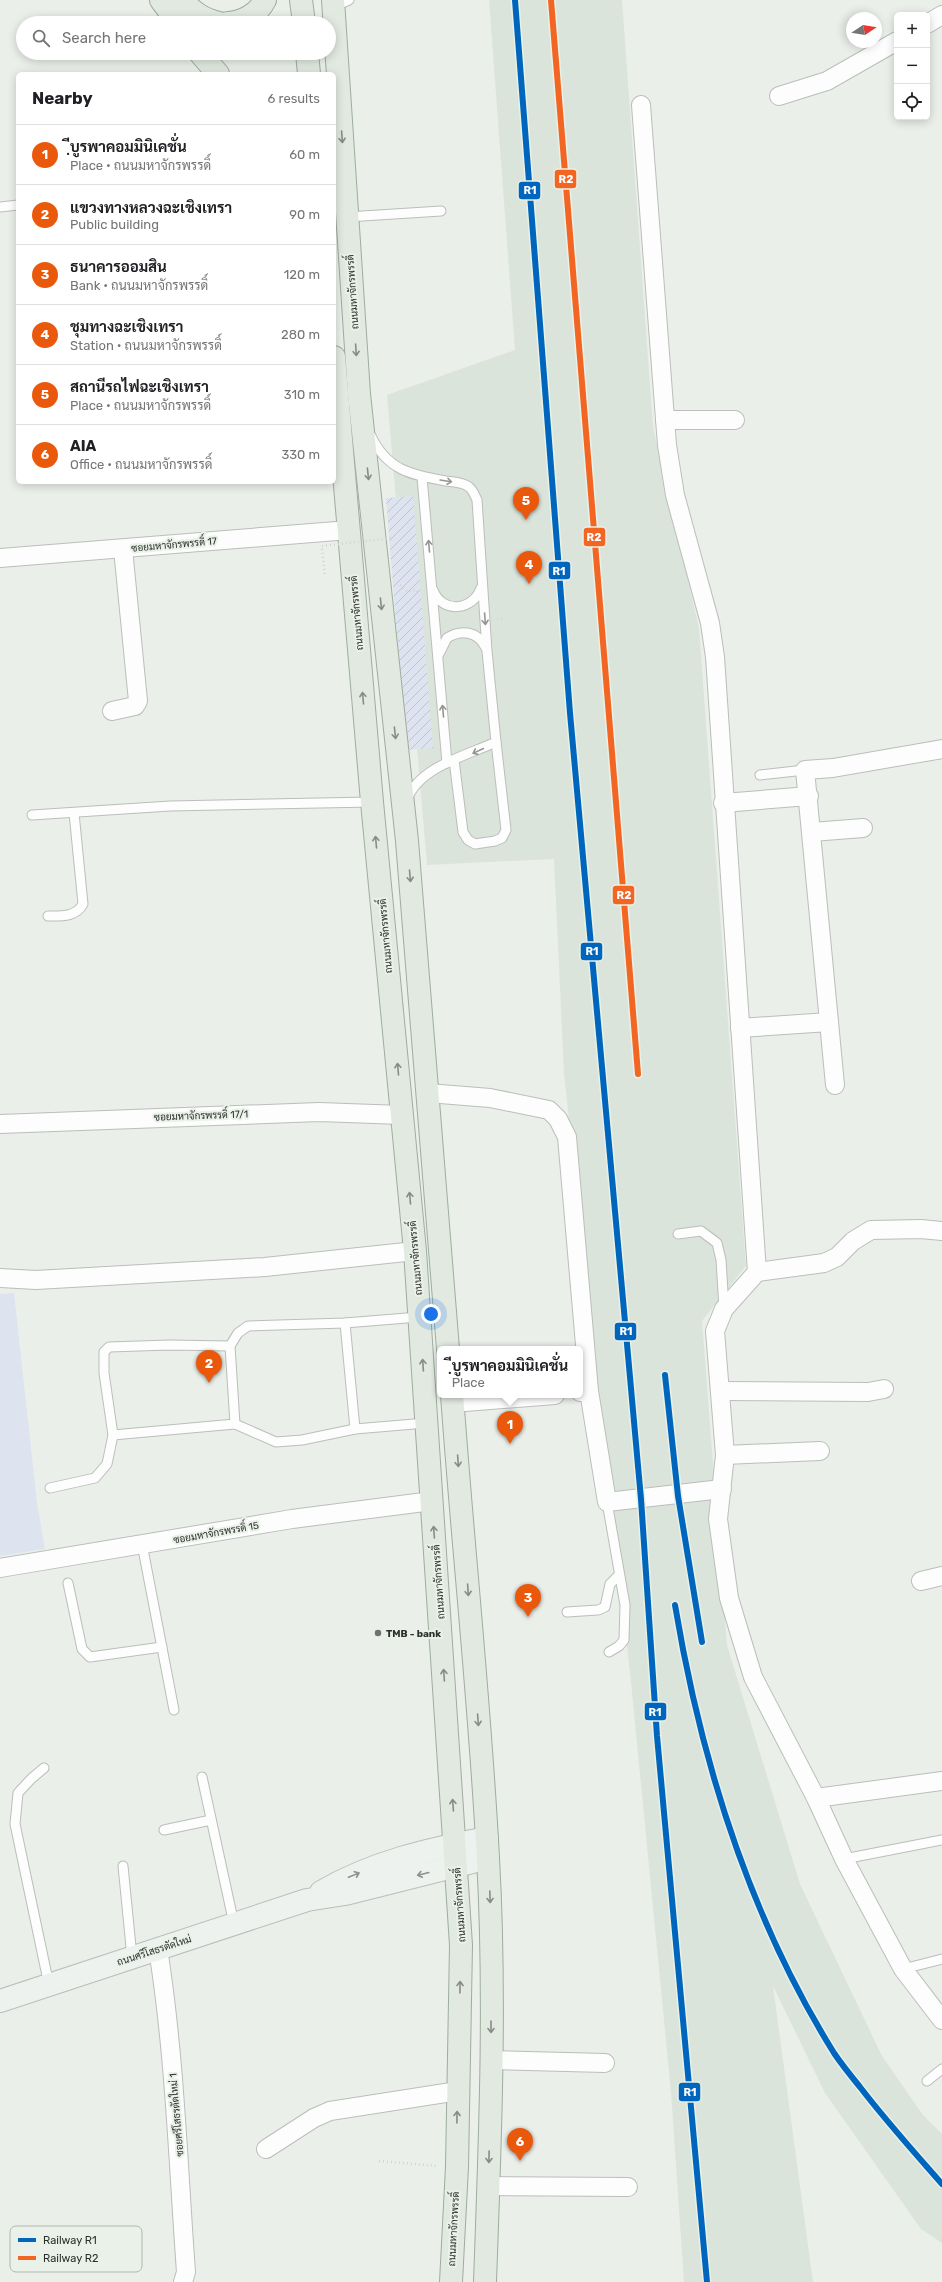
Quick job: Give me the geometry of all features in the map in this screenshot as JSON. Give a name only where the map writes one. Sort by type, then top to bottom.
[{"type":"main road","points":[[161,0],[173,16]]},
{"type":"main road","points":[[182,0],[193,12],[200,16]]},
{"type":"main road","points":[[251,16],[265,0]]},
{"type":"main road","points":[[301,0],[303,16]]},
{"type":"main road","name":"ถนนมหาจักรพรรดิ์","points":[[338,2],[347,217],[359,394],[406,842],[448,1346]]},
{"type":"main road","points":[[206,60],[216,72]]},
{"type":"main road","points":[[308,60],[309,72]]},
{"type":"main road","name":"ถนนมหาจักรพรรดิ์","points":[[336,383],[372,802],[415,1251],[455,1844],[461,1945],[457,2167],[451,2282]]},
{"type":"main road","points":[[452,1399],[488,1848],[491,1947],[488,2186],[485,2282]]},
{"type":"street","points":[[930,22],[942,15]]},
{"type":"street","points":[[779,96],[827,80],[894,43]]},
{"type":"street","points":[[641,105],[667,445],[675,495],[710,623],[714,657],[723,803],[757,1272]]},
{"type":"street","points":[[666,420],[735,420]]},
{"type":"street","name":"ซอยมหาจักรพรรดิ์ 17","points":[[0,558],[349,530]]},
{"type":"street","points":[[112,711],[135,706],[138,701],[123,549]]},
{"type":"street","points":[[835,1085],[809,796],[805,770],[833,768],[942,749]]},
{"type":"street","points":[[723,803],[809,796]]},
{"type":"street","points":[[812,832],[863,828]]},
{"type":"street","points":[[740,1028],[829,1022]]},
{"type":"street","points":[[428,1093],[490,1098],[549,1110],[563,1128],[567,1137],[581,1346]]},
{"type":"street","name":"ซอยมหาจักรพรรดิ์ 17/1","points":[[0,1124],[279,1113],[402,1115]]},
{"type":"street","points":[[942,1231],[921,1229],[871,1230],[853,1241],[836,1257],[824,1263],[757,1272],[724,1309],[715,1331],[721,1390],[725,1455],[718,1519],[731,1605],[753,1677],[816,1798],[844,1859],[903,1969],[942,2020]]},
{"type":"street","points":[[0,1278],[36,1280],[265,1267],[415,1251]]},
{"type":"street","points":[[583,1376],[584,1391],[607,1502],[722,1489]]},
{"type":"street","points":[[721,1390],[868,1392],[884,1389]]},
{"type":"street","points":[[452,1399],[478,1398]]},
{"type":"street","points":[[725,1455],[820,1450]]},
{"type":"street","name":"ซอยมหาจักรพรรดิ์ 15","points":[[0,1568],[292,1519],[432,1501]]},
{"type":"street","points":[[921,1581],[942,1576]]},
{"type":"street","points":[[816,1798],[942,1781]]},
{"type":"street","name":"ถนนศรีโสธรตัดใหม่","points":[[307,1900],[339,1881],[391,1860],[455,1844],[488,1848]]},
{"type":"street","name":"ถนนศรีโสธรตัดใหม่","points":[[0,2001],[307,1900],[345,1894],[456,1866],[488,1848]]},
{"type":"street","name":"ซอยศรีโสธรตัดใหม่ 1","points":[[158,1949],[166,1998],[175,2090],[186,2272],[183,2282]]},
{"type":"street","points":[[490,2060],[605,2064]]},
{"type":"street","points":[[266,2149],[314,2118],[330,2111],[458,2091]]},
{"type":"street","points":[[488,2186],[628,2187]]},
{"type":"lane","points":[[0,207],[16,205]]},
{"type":"lane","points":[[347,217],[441,211]]},
{"type":"lane","points":[[359,394],[366,426],[377,449],[390,463],[408,473],[422,477],[461,483],[469,487],[477,500],[487,651],[506,830],[502,838],[496,841],[475,844],[468,840],[465,836],[450,762],[422,477]]},
{"type":"lane","points":[[432,584],[434,592],[443,603],[458,607],[473,602],[481,588],[482,580]]},
{"type":"lane","points":[[439,658],[442,644],[447,638],[461,632],[476,636],[482,640],[487,651]]},
{"type":"lane","points":[[406,842],[407,798],[427,773],[496,742]]},
{"type":"lane","points":[[760,775],[805,770]]},
{"type":"lane","points":[[32,815],[170,806],[372,802]]},
{"type":"lane","points":[[48,916],[74,913],[80,910],[83,904],[74,813]]},
{"type":"lane","points":[[678,1234],[701,1231],[717,1243],[721,1260],[724,1309]]},
{"type":"lane","points":[[235,1424],[230,1346],[238,1333],[248,1326],[345,1323],[420,1317]]},
{"type":"lane","points":[[345,1323],[355,1429]]},
{"type":"lane","points":[[50,1488],[96,1478],[107,1464],[113,1435],[104,1373],[104,1352],[106,1349],[109,1347],[169,1345],[230,1346]]},
{"type":"lane","points":[[113,1435],[235,1424],[276,1442],[302,1440],[355,1429],[427,1422]]},
{"type":"lane","points":[[607,1502],[618,1575],[625,1605],[624,1640],[609,1652]]},
{"type":"lane","points":[[142,1544],[174,1710]]},
{"type":"lane","points":[[568,1612],[598,1610],[605,1607],[610,1584],[618,1575]]},
{"type":"lane","points":[[68,1583],[82,1650],[90,1656],[162,1647]]},
{"type":"lane","points":[[44,1768],[30,1779],[18,1793],[15,1824],[49,1985]]},
{"type":"lane","points":[[202,1777],[234,1924]]},
{"type":"lane","points":[[164,1830],[211,1820]]},
{"type":"lane","points":[[844,1859],[942,1840]]},
{"type":"lane","points":[[123,1866],[132,1957]]},
{"type":"lane","points":[[903,1969],[942,1959]]},
{"type":"lane","points":[[927,2081],[942,2069]]},
{"type":"path","points":[[325,577],[322,546],[392,538]]},
{"type":"path","points":[[398,583],[407,591],[417,590],[418,598]]},
{"type":"path","points":[[379,2161],[457,2167]]},
{"type":"shaded area","points":[[489,0],[622,0],[653,427],[699,628],[746,1266],[702,1321],[727,1645],[800,1884],[882,2056],[923,2115],[942,2134],[942,2243],[921,2229],[825,2093],[773,1986],[813,2282],[684,2282],[671,2092],[631,1682],[564,1074],[554,859],[427,865],[387,395],[515,350]]},
{"type":"shaded area","points":[[413,496],[433,748],[406,750],[386,498]]},
{"type":"shaded area","points":[[14,1293],[37,1503],[45,1549],[0,1556],[0,1294]]},
{"type":"rail line","name":"R1","points":[[515,0],[570,713],[641,1499],[657,1736],[707,2282]]},
{"type":"rail line","name":"R2","points":[[551,0],[638,1074]]},
{"type":"rail line","name":"R1","points":[[665,1375],[678,1496],[702,1642]]},
{"type":"rail line","name":"R1","points":[[675,1605],[699,1722],[715,1780],[733,1837],[777,1948],[804,2001],[834,2053],[880,2112],[942,2184]]},
{"type":"place","name":"สถานีรถไฟฉะเชิงเทรา","points":[[526,520]]},
{"type":"place","name":"ชุมทางฉะเชิงเทรา","points":[[529,584]]},
{"type":"place","name":"แขวงทางหลวงฉะเชิงเทรา","points":[[209,1383]]},
{"type":"place","name":"ฺีบูรพาคอมมินิเคชั่น","points":[[510,1444]]},
{"type":"place","name":"ธนาคารออมสิน","points":[[528,1617]]},
{"type":"place","name":"TMB - bank","points":[[378,1633]]},
{"type":"place","name":"AIA","points":[[520,2161]]}]
